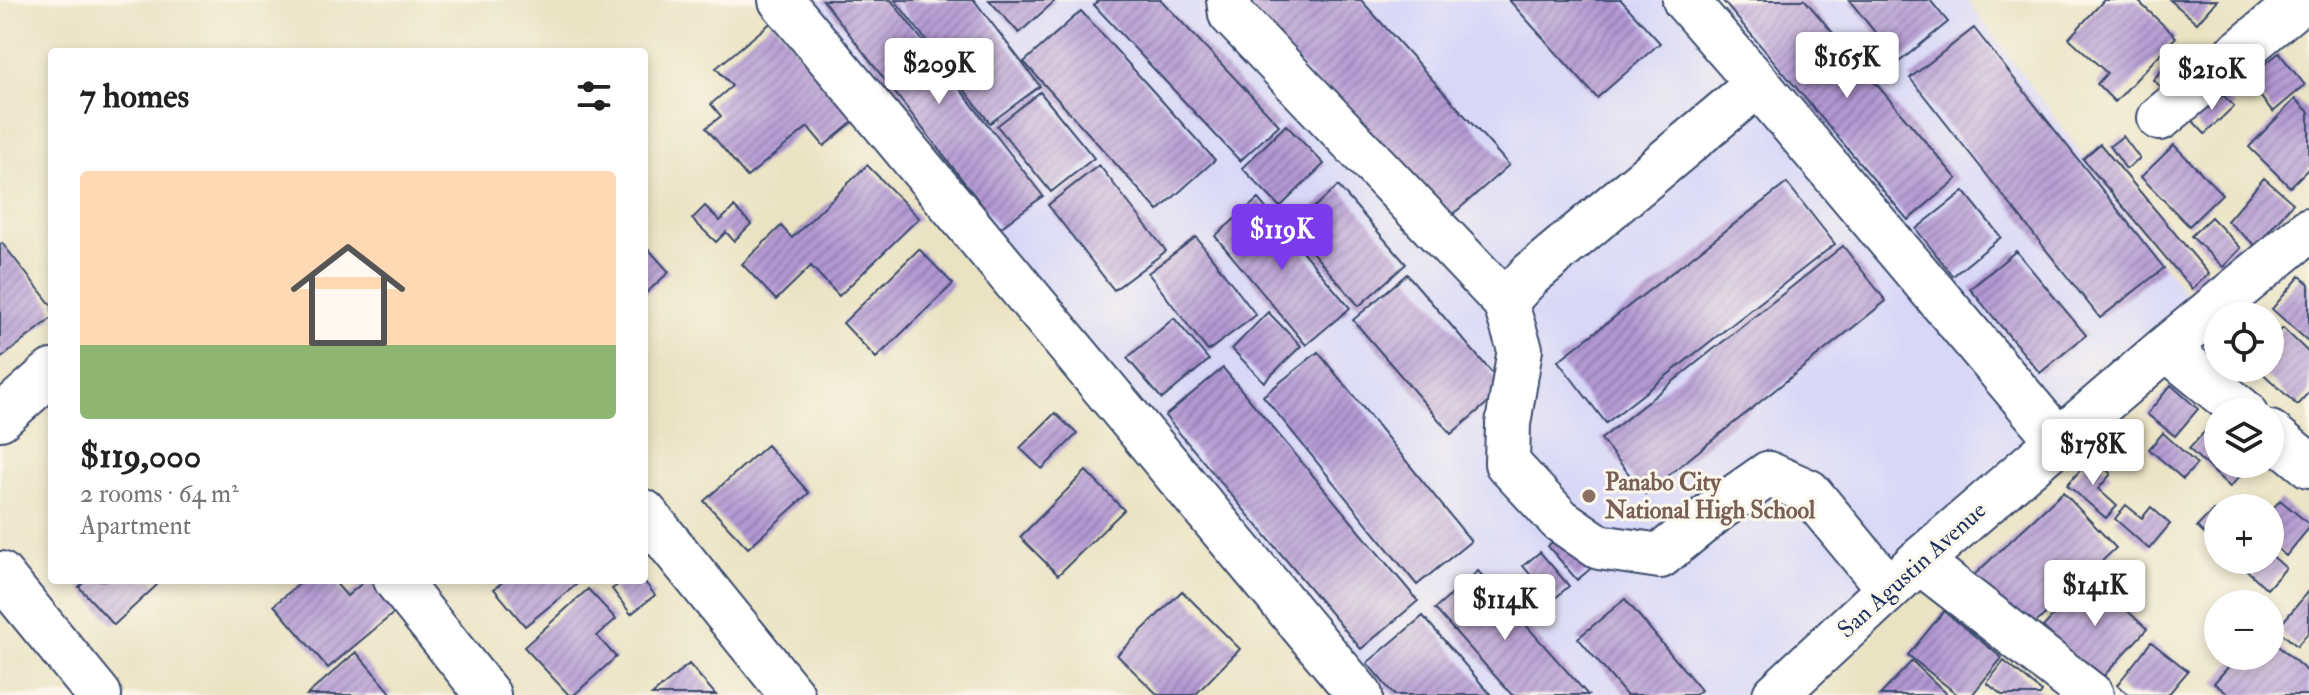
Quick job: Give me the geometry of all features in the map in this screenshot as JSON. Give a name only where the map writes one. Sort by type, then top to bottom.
[{"type":"street","points":[[781,0],[1360,695]]},
{"type":"street","points":[[1229,0],[1231,14],[1505,302],[1520,349],[1508,424],[1507,463],[1560,520],[1599,547],[1660,556],[1768,474],[1809,492],[1904,575],[2091,695]]},
{"type":"street","points":[[1685,0],[2059,441]]},
{"type":"street","points":[[2160,118],[2302,0]]},
{"type":"street","points":[[1505,302],[1530,275],[1758,84]]},
{"type":"street","name":"San Agustin Avenue","points":[[1775,695],[1904,575],[2166,348],[2309,230]]},
{"type":"street","points":[[2166,348],[2227,398]]},
{"type":"street","points":[[0,418],[48,376]]},
{"type":"street","points":[[2284,444],[2309,465]]},
{"type":"street","points":[[648,517],[792,695]]},
{"type":"street","points":[[0,574],[99,695]]},
{"type":"street","points":[[399,584],[488,695]]},
{"type":"shaded area","name":"Panabo City National High School","points":[[804,0],[1967,0],[2188,297],[1746,695],[1376,695]]},
{"type":"building","points":[[823,0],[891,0],[1043,196],[1000,228]]},
{"type":"building","points":[[895,0],[974,0],[1040,86],[990,123]]},
{"type":"building","points":[[989,0],[1056,0],[1019,33]]},
{"type":"building","points":[[1099,0],[1161,0],[1279,125],[1240,161],[1094,5]]},
{"type":"building","points":[[1254,0],[1361,0],[1509,165],[1443,223],[1247,6]]},
{"type":"building","points":[[1509,0],[1621,0],[1660,43],[1597,98]]},
{"type":"building","points":[[1722,0],[1805,0],[1957,179],[1908,220]]},
{"type":"building","points":[[1849,0],[1930,0],[1948,22],[1899,62]]},
{"type":"building","points":[[2104,0],[2137,0],[2176,37],[2115,102],[2097,84],[2107,73],[2069,38]]},
{"type":"building","points":[[2170,0],[2217,0],[2197,23]]},
{"type":"building","points":[[1081,11],[1215,160],[1158,211],[1024,62]]},
{"type":"building","points":[[773,21],[855,120],[824,146],[808,127],[747,177],[706,128],[721,116],[711,104],[732,86],[716,68]]},
{"type":"building","points":[[1974,28],[2164,268],[2100,318],[1910,78]]},
{"type":"building","points":[[2279,53],[2305,85],[2273,112],[2246,79]]},
{"type":"building","points":[[2171,59],[2183,69],[2165,90],[2153,80]]},
{"type":"building","points":[[2219,91],[2234,106],[2205,134],[2190,118]]},
{"type":"building","points":[[1040,92],[1094,158],[1051,192],[997,126]]},
{"type":"building","points":[[2295,99],[2309,112],[2309,168],[2290,187],[2249,147]]},
{"type":"building","points":[[1286,125],[1324,164],[1280,207],[1242,168]]},
{"type":"building","points":[[2123,136],[2140,159],[2126,169],[2110,146]]},
{"type":"building","points":[[2100,144],[2209,274],[2192,289],[2083,159]]},
{"type":"building","points":[[2174,145],[2222,194],[2189,226],[2141,177]]},
{"type":"building","points":[[867,165],[919,218],[839,296],[811,266],[776,300],[742,264],[781,226],[792,238]]},
{"type":"building","points":[[1099,165],[1166,251],[1114,290],[1048,205]]},
{"type":"building","points":[[2264,178],[2293,203],[2256,246],[2227,221]]},
{"type":"building","points":[[1787,183],[1835,244],[1606,423],[1558,361]]},
{"type":"building","points":[[1338,186],[1406,264],[1359,306],[1291,228]]},
{"type":"building","points":[[1964,191],[2001,237],[1953,276],[1916,229]]},
{"type":"building","points":[[1258,199],[1350,308],[1306,345],[1215,236]]},
{"type":"building","points":[[705,206],[720,221],[734,207],[751,224],[734,241],[726,232],[716,242],[692,219]]},
{"type":"building","points":[[2211,217],[2241,248],[2223,267],[2191,236]]},
{"type":"building","points":[[1196,237],[1256,315],[1208,351],[1148,273]]},
{"type":"building","points":[[0,244],[48,301],[48,321],[0,359]]},
{"type":"building","points":[[1843,246],[1886,301],[1645,494],[1601,439]]},
{"type":"building","points":[[648,248],[669,272],[648,291]]},
{"type":"building","points":[[919,249],[953,284],[876,358],[843,323]]},
{"type":"building","points":[[2016,251],[2086,335],[2040,373],[1970,289]]},
{"type":"building","points":[[1407,274],[1505,388],[1451,434],[1353,320]]},
{"type":"building","points":[[2300,276],[2309,284],[2309,342],[2284,320],[2284,302],[2278,302]]},
{"type":"building","points":[[1268,312],[1301,346],[1264,382],[1232,349]]},
{"type":"building","points":[[1174,318],[1209,360],[1162,399],[1127,358]]},
{"type":"building","points":[[2284,329],[2309,353],[2309,392],[2297,405],[2272,382],[2284,382]]},
{"type":"building","points":[[1318,352],[1471,541],[1417,585],[1263,396]]},
{"type":"building","points":[[1223,368],[1418,601],[1361,649],[1165,416]]},
{"type":"building","points":[[2218,382],[2240,382],[2231,393]]},
{"type":"building","points":[[2171,385],[2198,409],[2175,436],[2147,414]]},
{"type":"building","points":[[1055,413],[1077,434],[1042,469],[1020,448]]},
{"type":"building","points":[[2204,432],[2204,463],[2189,449]]},
{"type":"building","points":[[2163,433],[2197,464],[2183,479],[2149,449]]},
{"type":"building","points":[[767,445],[809,493],[748,548],[704,501]]},
{"type":"building","points":[[2092,457],[2111,474],[2098,489],[2117,506],[2106,518],[2067,485]]},
{"type":"building","points":[[1086,471],[1124,510],[1058,575],[1020,537]]},
{"type":"building","points":[[2220,478],[2238,478],[2230,487]]},
{"type":"building","points":[[2063,492],[2116,548],[2027,631],[1974,575]]},
{"type":"building","points":[[2284,503],[2309,524],[2286,556],[2284,554]]},
{"type":"building","points":[[2126,505],[2142,518],[2151,507],[2170,524],[2149,549],[2115,519]]},
{"type":"building","points":[[2204,520],[2204,534],[2197,527]]},
{"type":"building","points":[[1566,531],[1595,565],[1577,580],[1548,546]]},
{"type":"building","points":[[1540,552],[1569,586],[1552,601],[1523,566]]},
{"type":"building","points":[[1478,571],[1588,695],[1512,695],[1435,609]]},
{"type":"building","points":[[2251,574],[2281,574],[2267,589]]},
{"type":"building","points":[[2090,576],[2147,629],[2100,680],[2043,627]]},
{"type":"building","points":[[82,584],[157,585],[114,625],[79,587]]},
{"type":"building","points":[[299,584],[336,584],[347,596],[361,584],[379,584],[400,608],[328,668],[274,605]]},
{"type":"building","points":[[500,584],[577,584],[525,626],[494,589]]},
{"type":"building","points":[[619,584],[646,584],[655,595],[631,614],[612,589]]},
{"type":"building","points":[[588,589],[616,619],[597,636],[616,657],[574,695],[569,695],[524,647]]},
{"type":"building","points":[[1182,591],[1240,649],[1195,695],[1158,695],[1117,655]]},
{"type":"building","points":[[2309,591],[2309,632],[2297,646],[2284,635],[2284,621]]},
{"type":"building","points":[[1625,599],[1701,690],[1695,695],[1626,695],[1578,638]]},
{"type":"building","points":[[1944,611],[2002,658],[1972,695],[1958,695],[1908,655]]},
{"type":"building","points":[[1423,616],[1491,695],[1394,695],[1367,663]]},
{"type":"building","points":[[2151,642],[2188,671],[2168,695],[2129,695],[2117,685]]},
{"type":"building","points":[[2284,651],[2309,673],[2309,695],[2229,695],[2214,683],[2226,670],[2284,670]]},
{"type":"building","points":[[356,652],[393,695],[307,695]]},
{"type":"building","points":[[1912,661],[1948,695],[1880,695]]},
{"type":"building","points":[[2004,661],[2042,692],[2040,695],[2002,695],[1987,683]]},
{"type":"building","points":[[689,664],[716,695],[652,695]]},
{"type":"place","name":"Panabo City National High School","points":[[1589,496]]}]
